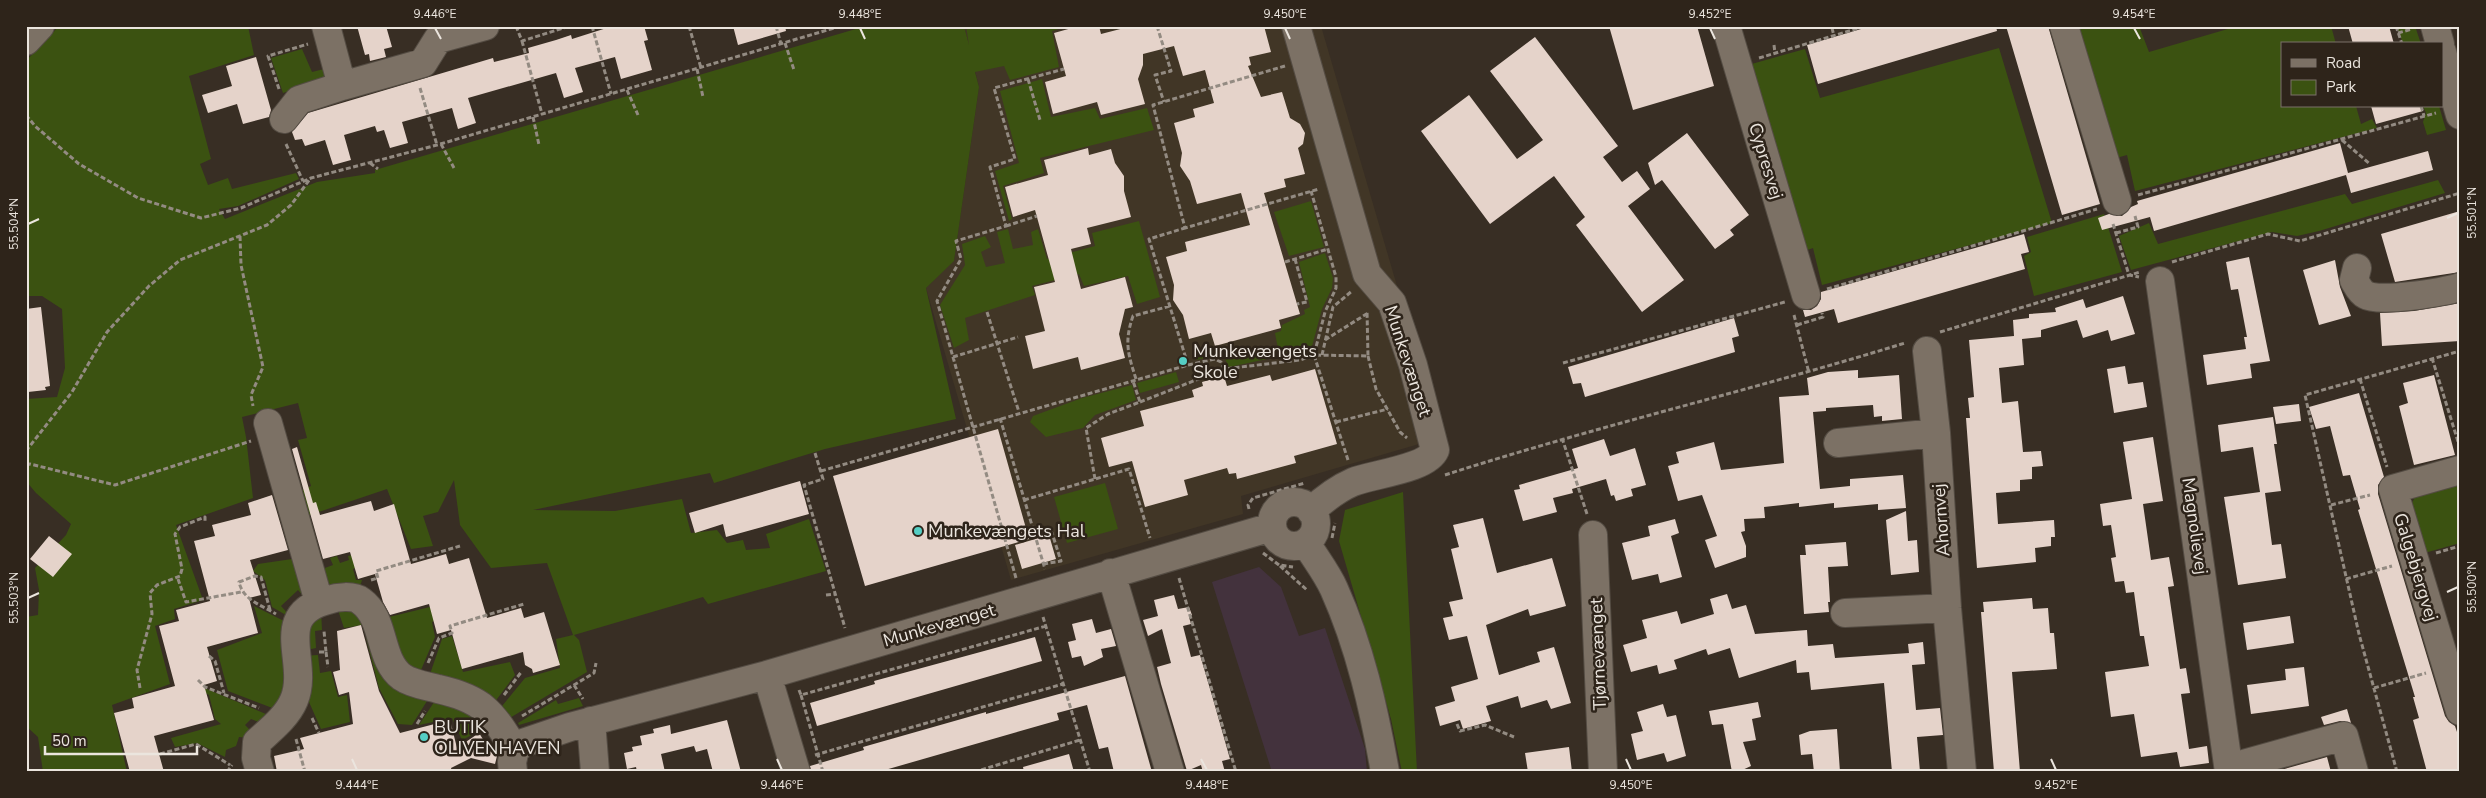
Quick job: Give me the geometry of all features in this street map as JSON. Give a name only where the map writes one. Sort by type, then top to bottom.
[{"type":"street","points":[[26,40],[40,26]]},
{"type":"street","points":[[326,26],[342,86]]},
{"type":"street","points":[[290,121],[342,86],[423,63],[438,39],[485,26]]},
{"type":"street","name":"Munkevænget","points":[[1296,26],[1367,274],[1392,303],[1413,365],[1438,465]]},
{"type":"street","name":"Cypresvej","points":[[1726,26],[1798,298]]},
{"type":"street","points":[[2064,26],[2112,204]]},
{"type":"street","points":[[2435,26],[2439,42]]},
{"type":"street","points":[[2444,59],[2459,111]]},
{"type":"street","points":[[2357,268],[2354,280],[2365,295],[2372,298],[2402,297],[2460,287]]},
{"type":"street","name":"Magnolievej","points":[[2158,272],[2229,770]]},
{"type":"street","name":"Ahornvej","points":[[1923,342],[1936,433],[1947,608],[1962,772]]},
{"type":"street","points":[[269,429],[319,602]]},
{"type":"street","points":[[1838,442],[1936,433]]},
{"type":"street","points":[[1323,513],[1299,503],[1285,504],[1274,513],[1272,527],[1274,534],[1284,544],[1292,547],[1306,543],[1315,531],[1316,524],[1323,513],[1333,492],[1354,482],[1426,461],[1438,465]]},
{"type":"street","name":"Galgebjergvej","points":[[2460,470],[2393,489],[2460,711]]},
{"type":"street","name":"Munkevænget","points":[[505,741],[523,743],[591,721],[770,684],[851,650],[1111,574],[1167,567],[1272,527]]},
{"type":"street","name":"Tjørnevænget","points":[[1593,536],[1603,772]]},
{"type":"street","points":[[1306,543],[1333,587],[1347,623],[1375,715],[1385,772]]},
{"type":"street","points":[[1111,574],[1170,772]]},
{"type":"street","points":[[260,772],[256,758],[257,742],[284,715],[294,700],[298,669],[294,638],[297,625],[307,608],[319,602],[345,597],[359,600],[375,616],[394,667],[402,677],[420,685],[465,695],[477,701],[505,741]]},
{"type":"street","points":[[1845,613],[1947,608]]},
{"type":"street","points":[[770,684],[802,762]]},
{"type":"street","points":[[591,721],[595,772]]},
{"type":"street","points":[[2229,770],[2344,736],[2354,772]]},
{"type":"path","points":[[516,26],[522,41],[542,114]]},
{"type":"path","points":[[522,41],[570,26]]},
{"type":"path","points":[[592,26],[611,94]]},
{"type":"path","points":[[689,26],[701,68]]},
{"type":"path","points":[[776,26],[794,70]]},
{"type":"path","points":[[26,115],[35,126],[79,164],[138,198],[200,218],[241,208],[311,178],[439,145],[841,26]]},
{"type":"path","points":[[1157,26],[1171,71],[1155,75],[1164,102]]},
{"type":"path","points":[[1737,64],[1866,26]]},
{"type":"path","points":[[2396,26],[2401,42]]},
{"type":"path","points":[[1832,28],[1834,36]]},
{"type":"path","points":[[303,181],[290,121],[268,56],[306,44]]},
{"type":"path","points":[[1774,45],[1775,53]]},
{"type":"path","points":[[1185,228],[1153,105],[1306,60]]},
{"type":"path","points":[[413,66],[439,145],[454,168]]},
{"type":"path","points":[[696,69],[703,97]]},
{"type":"path","points":[[1006,226],[990,167],[1016,159],[994,88],[1064,69]]},
{"type":"path","points":[[1028,79],[1040,120]]},
{"type":"path","points":[[627,90],[638,115]]},
{"type":"path","points":[[2422,108],[2424,116]]},
{"type":"path","points":[[1563,362],[1798,298],[2112,204],[2424,116],[2459,111]]},
{"type":"path","points":[[533,117],[539,145]]},
{"type":"path","points":[[2342,140],[2370,164]]},
{"type":"path","points":[[370,163],[378,169]]},
{"type":"path","points":[[26,452],[72,392],[107,332],[149,286],[180,260],[267,225],[291,205],[311,178]]},
{"type":"path","points":[[1188,365],[1149,239],[1341,183]]},
{"type":"path","points":[[1311,191],[1328,249],[1336,288],[1325,312],[1314,355],[1354,482]]},
{"type":"path","points":[[1366,305],[1368,313],[1368,356],[1376,389],[1400,432],[1438,465],[1562,438],[1923,342],[2129,275],[2158,272],[2268,234],[2300,241],[2460,193]]},
{"type":"path","points":[[2112,204],[2129,275]]},
{"type":"path","points":[[1037,216],[956,241],[961,259],[937,301],[972,426],[1036,596],[1090,772]]},
{"type":"path","points":[[26,465],[30,464],[115,486],[269,429],[253,408],[251,395],[263,367],[241,265],[240,236]]},
{"type":"path","points":[[1285,262],[1328,249]]},
{"type":"path","points":[[1295,259],[1307,302],[1297,304]]},
{"type":"path","points":[[1322,355],[1333,307],[1345,294],[1353,290],[1359,293]]},
{"type":"path","points":[[1798,298],[1809,373]]},
{"type":"path","points":[[1140,402],[1127,351],[1127,334],[1133,316],[1170,306]]},
{"type":"path","points":[[986,312],[1019,412]]},
{"type":"path","points":[[1324,341],[1368,313]]},
{"type":"path","points":[[953,357],[1018,337]]},
{"type":"path","points":[[2397,772],[2347,587],[2331,505],[2305,395],[2460,351]]},
{"type":"path","points":[[1095,479],[1086,428],[1108,414],[1224,369],[1300,360],[1314,355],[1368,356]]},
{"type":"path","points":[[2432,358],[2460,448]]},
{"type":"path","points":[[820,471],[1019,412],[1188,365],[1215,359],[1221,362],[1224,369]]},
{"type":"path","points":[[2331,505],[2393,489],[2360,379]]},
{"type":"path","points":[[1336,422],[1388,409]]},
{"type":"path","points":[[1000,418],[1043,564],[1036,596]]},
{"type":"path","points":[[1562,438],[1593,536]]},
{"type":"path","points":[[815,453],[823,479],[804,485],[851,650]]},
{"type":"path","points":[[1024,500],[1129,469],[1167,567],[1236,772]]},
{"type":"path","points":[[1323,513],[1334,534]]},
{"type":"path","points":[[205,521],[206,517],[180,527],[175,534],[182,569],[178,578],[186,602],[241,592],[297,625]]},
{"type":"path","points":[[1035,537],[1052,533],[1060,560],[1043,564]]},
{"type":"path","points":[[359,600],[364,581],[378,578],[376,571],[460,546]]},
{"type":"path","points":[[241,592],[239,582],[255,576],[261,577],[270,610]]},
{"type":"path","points":[[140,688],[137,670],[152,614],[150,593],[157,586],[178,578]]},
{"type":"path","points":[[826,596],[835,594]]},
{"type":"path","points":[[420,685],[439,638],[452,633],[450,626],[524,604]]},
{"type":"path","points":[[801,695],[1046,626]]},
{"type":"path","points":[[326,652],[328,667]]},
{"type":"path","points":[[209,656],[215,661],[224,694]]},
{"type":"path","points":[[505,741],[594,673],[596,663]]},
{"type":"path","points":[[2374,688],[2446,667]]},
{"type":"path","points":[[505,741],[522,671]]},
{"type":"path","points":[[198,680],[205,687],[284,715],[305,772]]},
{"type":"path","points":[[770,684],[798,686],[801,695],[802,762]]},
{"type":"path","points":[[802,762],[1063,684]]},
{"type":"path","points":[[1457,724],[1460,732],[1485,725],[1514,737]]},
{"type":"path","points":[[974,772],[1080,740]]},
{"type":"path","points":[[160,754],[196,744],[230,765]]},
{"type":"path","points":[[802,762],[823,772]]},
{"type":"shaded area","name":"Munkevængets Skole","points":[[964,26],[1321,26],[1440,433],[1419,444],[1241,496],[1243,514],[1011,580],[926,288],[954,260],[979,87]]},
{"type":"shaded area","points":[[1259,567],[1281,587],[1299,636],[1325,628],[1365,749],[1367,772],[1272,772],[1212,582]]},
{"type":"green space","points":[[59,26],[248,26],[254,55],[189,76],[211,159],[200,164],[208,185],[228,178],[232,189],[296,173],[299,179],[238,206],[219,209],[225,219],[317,182],[375,173],[375,170],[866,26],[964,26],[969,45],[966,26],[1069,26],[1052,31],[1059,67],[1010,80],[1004,66],[975,72],[979,87],[954,261],[926,288],[956,419],[825,449],[714,483],[710,473],[533,510],[615,511],[682,499],[691,533],[717,530],[727,543],[743,540],[746,550],[770,548],[766,534],[809,519],[826,571],[708,604],[703,597],[574,635],[579,640],[587,672],[508,719],[498,711],[525,678],[560,668],[556,639],[573,635],[547,563],[491,568],[460,525],[454,480],[438,512],[423,516],[433,546],[411,549],[387,489],[298,519],[292,495],[311,486],[298,440],[307,438],[298,403],[242,417],[253,498],[176,525],[203,600],[174,609],[175,619],[155,626],[170,684],[112,705],[127,772],[43,772],[38,737],[26,726],[26,617],[38,615],[39,590],[35,568],[66,535],[71,524],[36,493],[26,481],[26,399],[57,397],[65,368],[62,309],[42,296],[26,296],[26,61]]},
{"type":"green space","points":[[2056,26],[2139,26],[2149,52],[2238,26],[2331,26],[2335,42],[2281,42],[2281,108],[2357,108],[2361,124],[2372,119],[2377,128],[2135,191],[2127,155],[2098,163]]},
{"type":"green space","points":[[2397,26],[2415,26],[2420,42],[2402,42]]},
{"type":"green space","points":[[1999,48],[2052,223],[1822,285],[1813,248],[1799,253],[1741,67],[1805,49],[1820,98]]},
{"type":"green space","points":[[302,49],[312,72],[328,68],[327,79],[283,93],[271,58]]},
{"type":"green space","points":[[1042,79],[1051,117],[1095,108],[1100,119],[1147,108],[1154,130],[1040,158],[1044,173],[1003,186],[1012,219],[1009,221],[995,171],[1019,163],[1000,91]]},
{"type":"green space","points":[[2424,108],[2440,108],[2446,130],[2427,135],[2423,122],[2426,113]]},
{"type":"green space","points":[[2438,180],[2445,193],[2319,231],[2297,236],[2272,232],[2131,270],[2119,236],[2149,223],[2158,244],[2345,194],[2352,204]]},
{"type":"green space","points":[[1311,201],[1324,247],[1289,256],[1274,212]]},
{"type":"green space","points":[[2104,214],[2122,272],[2034,296],[2024,256],[2031,252],[2027,237]]},
{"type":"green space","points":[[1139,221],[1160,297],[1137,304],[1128,276],[1084,286],[1079,274],[1032,286],[1035,295],[965,318],[969,340],[954,348],[940,305],[965,265],[962,244],[985,236],[991,247],[981,252],[986,267],[1005,263],[997,232],[1008,229],[1013,249],[1033,245],[1031,232],[1038,229],[1047,259],[1095,246],[1092,233]]},
{"type":"green space","points":[[1325,253],[1333,278],[1332,288],[1322,309],[1311,350],[1229,367],[1225,359],[1217,355],[1196,360],[1195,357],[1216,350],[1234,358],[1278,349],[1275,333],[1281,331],[1282,325],[1305,314],[1304,310],[1310,307],[1299,262]]},
{"type":"green space","points":[[1176,372],[1179,382],[1140,393],[1137,383]]},
{"type":"green space","points":[[1132,385],[1136,400],[1095,415],[1083,428],[1046,437],[1030,422],[1033,416],[1082,398]]},
{"type":"green space","points":[[2460,478],[2460,543],[2421,554],[2408,511],[2419,489]]},
{"type":"green space","points":[[1105,483],[1118,529],[1067,543],[1054,497]]},
{"type":"green space","points":[[1403,492],[1417,772],[1402,772],[1391,719],[1339,541],[1345,510]]},
{"type":"green space","points":[[360,553],[363,565],[353,569],[356,580],[362,580],[358,593],[344,591],[317,582],[314,572],[333,565],[330,558],[337,556],[340,563],[349,560],[348,556]]},
{"type":"green space","points":[[299,558],[308,602],[298,590],[281,606],[293,619],[272,607],[265,580],[253,571],[258,564]]},
{"type":"green space","points":[[336,604],[350,605],[432,693],[412,725],[398,724],[379,688],[366,638],[371,636],[362,625],[344,628]]},
{"type":"green space","points":[[254,606],[292,625],[291,676],[275,709],[228,691],[217,650],[262,633]]},
{"type":"green space","points":[[434,606],[439,619],[432,622],[435,637],[418,677],[409,672],[385,618]]},
{"type":"green space","points":[[321,610],[322,630],[315,631],[316,648],[302,651],[303,631]]},
{"type":"green space","points":[[452,636],[463,672],[510,662],[515,675],[491,707],[428,680],[442,639]]},
{"type":"green space","points":[[318,655],[320,673],[331,671],[338,697],[347,695],[350,722],[321,729],[305,693],[301,656]]},
{"type":"green space","points":[[202,687],[273,717],[261,723],[251,719],[245,725],[253,733],[250,738],[239,737],[236,746],[226,750],[225,757],[197,743],[175,747],[171,738],[221,724],[215,719],[209,695],[204,692]]},
{"type":"green space","points":[[440,693],[492,725],[462,740],[452,718],[419,725]]},
{"type":"green space","points":[[579,698],[583,706],[519,725],[518,723],[556,700],[558,704]]},
{"type":"building","points":[[357,26],[386,26],[392,47],[384,49],[386,57],[370,61],[369,54],[365,55]]},
{"type":"building","points":[[613,26],[644,26],[648,40],[644,41],[652,70],[621,79],[615,57],[575,68],[583,92],[564,98],[556,73],[468,98],[476,123],[458,129],[452,108],[402,122],[408,143],[390,148],[384,130],[377,132],[375,126],[344,135],[351,160],[333,165],[325,140],[305,146],[302,139],[295,140],[292,132],[308,113],[493,58],[494,62],[529,53],[528,48],[571,35],[572,39]]},
{"type":"building","points":[[733,26],[785,26],[786,31],[738,45]]},
{"type":"building","points":[[1079,26],[1099,26],[1101,34],[1132,26],[1264,26],[1271,52],[1249,57],[1251,65],[1248,66],[1261,97],[1282,92],[1290,118],[1300,124],[1305,133],[1303,144],[1298,148],[1305,174],[1284,179],[1286,187],[1264,193],[1300,314],[1279,320],[1281,328],[1215,346],[1211,333],[1189,339],[1183,315],[1173,300],[1174,285],[1166,257],[1187,251],[1185,242],[1250,225],[1241,193],[1197,204],[1190,181],[1180,166],[1182,153],[1174,123],[1195,117],[1193,109],[1214,103],[1205,70],[1183,76],[1174,46],[1143,54],[1143,65],[1138,79],[1145,104],[1101,115],[1097,102],[1053,114],[1045,82],[1066,76],[1054,33]]},
{"type":"building","points":[[1609,26],[1697,26],[1714,86],[1633,110]]},
{"type":"building","points":[[1871,26],[1996,26],[1997,31],[1818,84],[1807,45]]},
{"type":"building","points":[[2006,26],[2048,26],[2100,204],[2062,215]]},
{"type":"building","points":[[2348,26],[2389,26],[2393,42],[2352,42]]},
{"type":"building","points":[[1535,37],[1618,146],[1603,157],[1622,182],[1637,171],[1650,189],[1628,206],[1684,280],[1642,312],[1576,225],[1585,217],[1554,176],[1490,224],[1421,131],[1469,95],[1517,159],[1543,140],[1490,71]]},
{"type":"building","points":[[256,57],[271,110],[269,117],[243,124],[237,104],[208,113],[202,95],[232,86],[226,66]]},
{"type":"building","points":[[2372,108],[2423,108],[2423,111],[2376,124]]},
{"type":"building","points":[[1687,133],[1749,215],[1730,230],[1734,235],[1715,249],[1662,180],[1655,185],[1648,163]]},
{"type":"building","points":[[2340,143],[2348,173],[2428,151],[2433,170],[2351,193],[2346,175],[2154,231],[2150,217],[2102,230],[2098,218],[2109,214],[2122,216],[2131,207],[2138,204],[2137,201]]},
{"type":"building","points":[[1088,148],[1089,155],[1111,149],[1115,163],[1124,176],[1124,191],[1131,217],[1087,228],[1091,244],[1071,249],[1081,289],[1125,277],[1133,307],[1125,309],[1119,334],[1125,358],[1081,370],[1078,357],[1033,369],[1025,336],[1045,331],[1034,287],[1055,282],[1035,210],[1013,217],[1005,187],[1048,175],[1044,160]]},
{"type":"building","points":[[2460,211],[2460,272],[2395,282],[2381,234]]},
{"type":"building","points":[[2024,234],[2029,252],[2021,254],[2025,269],[1838,323],[1834,309],[1805,317],[1803,310],[1811,310],[1817,306],[1821,299],[1821,292]]},
{"type":"building","points":[[2249,257],[2270,361],[2250,364],[2252,378],[2207,385],[2203,355],[2246,349],[2244,337],[2247,337],[2238,289],[2231,290],[2226,262]]},
{"type":"building","points":[[2335,260],[2340,287],[2351,316],[2319,325],[2303,270]]},
{"type":"building","points":[[2123,296],[2135,334],[2111,341],[2108,330],[2083,338],[2077,320],[2041,330],[2041,337],[2022,339],[2024,365],[1999,368],[2002,403],[2018,401],[2023,452],[2041,451],[2043,466],[2032,467],[2032,479],[2020,480],[2020,491],[1996,493],[1998,524],[2054,520],[2055,537],[2051,537],[2051,546],[2035,548],[2036,562],[1977,568],[1966,418],[1970,418],[1968,398],[1974,397],[1969,340],[2014,336],[2013,320],[2029,318],[2029,314],[2056,312],[2055,308],[2083,299],[2086,308]]},
{"type":"building","points":[[2460,303],[2460,341],[2382,346],[2380,313],[2414,311]]},
{"type":"building","points":[[41,307],[50,386],[45,387],[46,390],[28,392],[26,389],[26,309]]},
{"type":"building","points":[[1734,318],[1739,336],[1732,338],[1735,352],[1585,397],[1581,383],[1573,384],[1568,367]]},
{"type":"building","points":[[2125,366],[2128,384],[2143,382],[2147,407],[2114,413],[2107,369]]},
{"type":"building","points":[[1315,369],[1337,444],[1294,456],[1296,463],[1237,479],[1236,473],[1229,474],[1227,468],[1184,480],[1188,495],[1145,507],[1132,461],[1109,467],[1101,438],[1144,426],[1140,411],[1194,397],[1192,390],[1203,386],[1202,382],[1224,376],[1227,386],[1270,375],[1272,381]]},
{"type":"building","points":[[1858,370],[1858,378],[1899,375],[1902,419],[1882,421],[1882,416],[1874,417],[1873,405],[1826,408],[1826,411],[1813,412],[1820,489],[1850,486],[1850,479],[1903,475],[1906,508],[1878,510],[1878,504],[1834,508],[1834,503],[1799,507],[1799,503],[1764,507],[1765,518],[1744,519],[1745,531],[1741,532],[1746,546],[1746,557],[1715,568],[1705,540],[1717,536],[1702,495],[1678,501],[1668,466],[1679,463],[1676,452],[1714,442],[1721,470],[1784,463],[1779,397],[1809,395],[1807,378],[1828,372]]},
{"type":"building","points":[[2434,375],[2455,455],[2414,465],[2399,406],[2408,403],[2403,383]]},
{"type":"building","points":[[2359,393],[2384,477],[2378,485],[2378,494],[2445,716],[2455,726],[2460,741],[2460,772],[2427,772],[2413,720],[2419,718],[2413,697],[2415,697],[2358,510],[2360,509],[2350,475],[2343,476],[2330,426],[2316,429],[2309,407]]},
{"type":"building","points":[[2299,404],[2301,421],[2276,424],[2273,407]]},
{"type":"building","points":[[2273,417],[2277,444],[2274,444],[2281,491],[2265,493],[2272,545],[2281,544],[2286,578],[2238,585],[2224,497],[2260,492],[2253,447],[2221,452],[2218,425]]},
{"type":"building","name":"Munkevængets Hal","points":[[998,429],[1029,539],[865,586],[833,476]]},
{"type":"building","points":[[2153,437],[2163,501],[2143,504],[2151,560],[2169,557],[2174,586],[2168,587],[2180,669],[2186,668],[2190,693],[2181,694],[2189,749],[2207,746],[2209,763],[2180,767],[2177,752],[2141,757],[2134,714],[2111,717],[2105,672],[2149,666],[2144,636],[2140,636],[2134,592],[2126,593],[2124,581],[2115,582],[2111,558],[2116,557],[2111,525],[2103,526],[2100,504],[2132,499],[2123,442]]},
{"type":"building","points":[[1604,439],[1610,456],[1635,448],[1646,485],[1631,489],[1633,496],[1616,501],[1614,495],[1611,496],[1606,479],[1572,489],[1573,493],[1553,498],[1557,512],[1523,521],[1514,490],[1520,489],[1519,485],[1578,468],[1572,449]]},
{"type":"building","points":[[297,447],[313,503],[316,502],[320,515],[371,501],[374,511],[394,504],[411,564],[446,554],[449,564],[469,558],[487,618],[521,608],[524,618],[544,612],[560,665],[533,673],[532,669],[525,665],[523,652],[462,669],[451,630],[437,634],[429,604],[390,615],[383,602],[375,574],[358,579],[350,552],[323,559],[292,449]]},
{"type":"building","points":[[800,481],[809,514],[726,537],[723,524],[695,533],[689,513]]},
{"type":"building","points":[[272,495],[288,550],[250,560],[261,595],[249,598],[258,633],[207,647],[217,681],[204,685],[214,720],[154,736],[164,772],[130,772],[114,713],[134,708],[132,698],[175,686],[159,626],[179,621],[176,610],[210,601],[194,541],[215,536],[212,525],[251,515],[248,503]]},
{"type":"building","points":[[1906,511],[1908,541],[1917,540],[1919,572],[1891,575],[1886,520]]},
{"type":"building","points":[[1483,518],[1497,573],[1552,558],[1566,606],[1530,616],[1528,609],[1486,625],[1499,675],[1540,662],[1537,652],[1554,647],[1571,703],[1551,709],[1547,700],[1521,708],[1518,696],[1486,706],[1491,721],[1463,729],[1460,720],[1440,726],[1435,707],[1455,701],[1451,687],[1478,679],[1467,636],[1449,640],[1443,618],[1453,616],[1449,602],[1463,599],[1451,549],[1459,547],[1453,525]]},
{"type":"building","points":[[1675,519],[1679,533],[1671,536],[1682,577],[1660,583],[1658,574],[1632,580],[1622,543],[1650,536],[1648,526]]},
{"type":"building","points":[[1049,535],[1056,559],[1022,569],[1015,545]]},
{"type":"building","points":[[49,536],[72,554],[53,577],[30,559]]},
{"type":"building","points":[[1846,542],[1848,566],[1828,567],[1829,612],[1804,614],[1800,555],[1806,555],[1805,545]]},
{"type":"building","points":[[1727,594],[1732,609],[1746,605],[1755,634],[1807,630],[1808,646],[1833,644],[1835,658],[1909,653],[1908,644],[1923,642],[1925,664],[1912,665],[1916,710],[1940,708],[1943,735],[1917,737],[1920,772],[1892,772],[1884,683],[1811,690],[1809,672],[1797,673],[1796,660],[1739,678],[1730,648],[1708,655],[1706,649],[1674,660],[1677,669],[1659,674],[1657,665],[1631,672],[1623,645],[1647,638],[1642,620],[1677,611],[1681,624],[1714,614],[1710,599]]},
{"type":"building","points":[[1174,595],[1178,609],[1189,607],[1192,615],[1189,617],[1191,624],[1183,626],[1191,657],[1200,655],[1213,699],[1230,759],[1222,761],[1225,772],[1203,772],[1201,765],[1187,771],[1161,684],[1157,667],[1171,663],[1162,629],[1148,636],[1143,620],[1158,616],[1154,600]]},
{"type":"building","points":[[2032,598],[2033,609],[2048,608],[2050,633],[2054,633],[2057,669],[2012,672],[2020,772],[1994,772],[1981,612],[1984,612],[1983,602]]},
{"type":"building","points":[[2290,616],[2294,643],[2247,650],[2243,623]]},
{"type":"building","points":[[1092,619],[1096,633],[1111,629],[1116,646],[1101,649],[1103,657],[1084,666],[1081,656],[1072,658],[1068,642],[1076,640],[1072,624]]},
{"type":"building","points":[[361,625],[379,691],[400,733],[450,720],[457,748],[479,733],[486,744],[494,746],[498,752],[495,764],[471,758],[451,768],[452,772],[277,772],[274,756],[304,749],[300,738],[353,724],[349,692],[339,695],[333,672],[340,670],[337,631]]},
{"type":"building","points":[[1035,637],[1042,661],[817,726],[810,703],[875,684],[874,681]]},
{"type":"building","points":[[2304,667],[2309,706],[2251,714],[2247,685],[2286,680],[2285,669]]},
{"type":"building","points":[[1125,676],[1152,772],[1114,772],[1108,747],[1099,749],[1087,705],[1057,713],[1059,720],[878,772],[811,772],[810,766],[864,750],[863,747],[986,712],[986,714]]},
{"type":"building","points":[[1758,702],[1761,717],[1752,719],[1756,740],[1743,742],[1751,766],[1738,772],[1732,772],[1723,724],[1712,725],[1709,711]]},
{"type":"building","points":[[1663,704],[1667,717],[1676,715],[1686,756],[1667,762],[1664,753],[1637,760],[1631,734],[1643,731],[1637,712]]},
{"type":"building","points":[[2347,709],[2351,723],[2340,721],[2324,725],[2321,717]]},
{"type":"building","points":[[727,720],[741,772],[713,772],[707,749],[696,752],[694,746],[661,754],[665,772],[637,772],[636,767],[627,769],[624,753],[633,751],[632,747],[642,745],[640,736],[654,733],[653,729],[670,725],[671,734]]},
{"type":"building","points":[[1837,729],[1840,772],[1814,772],[1812,754],[1801,755],[1799,735],[1810,731]]},
{"type":"building","points":[[1569,747],[1572,772],[1528,772],[1525,753]]},
{"type":"building","points":[[1069,754],[1074,772],[1024,772],[1023,767]]},
{"type":"building","points":[[2327,757],[2331,772],[2274,772]]},
{"type":"place","name":"Munkevængets Skole","points":[[1183,361]]},
{"type":"place","name":"Munkevængets Hal","points":[[918,531]]},
{"type":"place","name":"BUTIK OLIVENHAVEN","points":[[424,737]]}]
